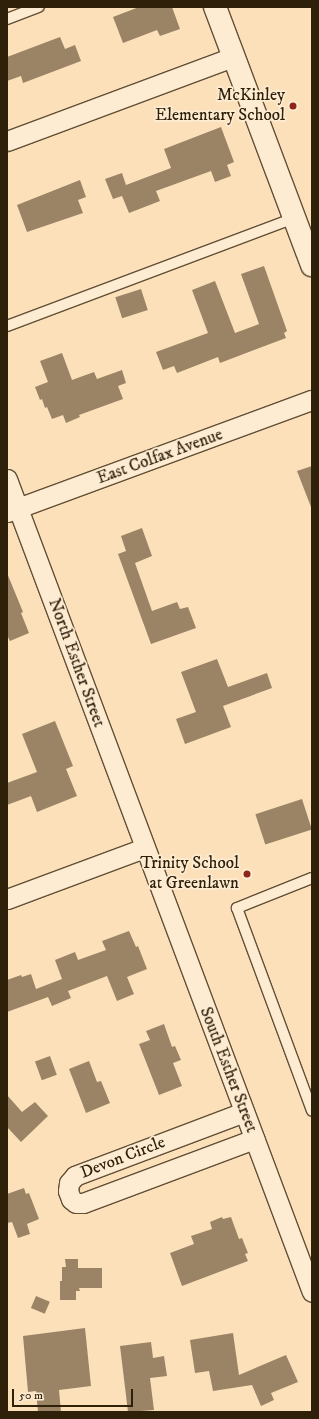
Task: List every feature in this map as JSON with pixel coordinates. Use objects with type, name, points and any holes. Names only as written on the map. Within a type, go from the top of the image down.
[{"type":"street","points":[[215,7],[312,264]]},
{"type":"street","points":[[7,141],[233,57]]},
{"type":"street","name":"East Colfax Avenue","points":[[13,510],[312,400]]},
{"type":"street","name":"North Esther Street","points":[[7,479],[13,510],[144,848]]},
{"type":"street","points":[[7,899],[144,848]]},
{"type":"street","name":"South Esther Street","points":[[144,848],[312,1292]]},
{"type":"street","name":"Devon Circle","points":[[244,1112],[75,1176],[68,1183],[68,1191],[76,1203],[83,1203],[254,1139]]},
{"type":"lane","points":[[7,19],[39,7]]},
{"type":"lane","points":[[7,326],[295,218]]},
{"type":"lane","points":[[312,878],[237,908],[312,1111]]},
{"type":"building","points":[[139,7],[172,7],[180,29],[160,36],[157,30],[123,43],[113,17]]},
{"type":"building","points":[[60,37],[65,49],[75,45],[81,61],[23,83],[21,76],[7,81],[7,57]]},
{"type":"building","points":[[221,127],[234,162],[227,165],[231,176],[215,182],[211,171],[156,191],[160,201],[129,213],[122,196],[113,199],[105,179],[122,173],[126,185],[171,168],[164,149]]},
{"type":"building","points":[[80,180],[86,197],[78,200],[83,213],[27,232],[17,205]]},
{"type":"building","points":[[264,266],[287,331],[284,333],[286,338],[220,363],[218,357],[177,373],[174,366],[163,370],[156,352],[208,333],[192,290],[215,281],[235,333],[259,324],[241,274]]},
{"type":"building","points":[[141,289],[148,310],[122,318],[115,297]]},
{"type":"building","points":[[62,353],[72,380],[94,372],[97,379],[122,370],[126,383],[118,386],[123,399],[79,415],[80,417],[66,423],[63,415],[52,419],[47,407],[45,408],[42,399],[40,400],[35,387],[48,382],[40,361]]},
{"type":"building","points":[[312,466],[312,507],[311,507],[297,471]]},
{"type":"building","points":[[142,528],[152,556],[135,563],[152,611],[177,602],[180,609],[188,607],[196,628],[151,644],[118,554],[126,551],[121,536]]},
{"type":"building","points":[[7,573],[23,612],[21,613],[29,633],[10,641],[7,635]]},
{"type":"building","points":[[217,659],[228,687],[267,673],[272,688],[223,706],[231,727],[185,744],[176,719],[196,712],[181,672]]},
{"type":"building","points":[[55,721],[73,766],[66,769],[77,796],[37,812],[31,796],[7,805],[7,783],[37,772],[22,734]]},
{"type":"building","points":[[302,799],[312,829],[265,845],[255,814]]},
{"type":"building","points":[[129,931],[136,947],[138,946],[147,969],[127,977],[134,994],[117,1001],[107,976],[68,991],[71,998],[52,1006],[48,997],[7,1012],[7,980],[21,975],[22,977],[31,974],[36,989],[62,979],[55,960],[75,952],[78,960],[106,950],[102,941]]},
{"type":"building","points":[[164,1024],[172,1047],[175,1046],[181,1060],[173,1063],[182,1086],[159,1095],[139,1044],[150,1040],[146,1031]]},
{"type":"building","points":[[50,1056],[57,1075],[42,1080],[35,1061]]},
{"type":"building","points":[[89,1061],[97,1082],[101,1081],[110,1103],[86,1113],[69,1069]]},
{"type":"building","points":[[7,1095],[22,1112],[35,1102],[48,1116],[21,1142],[7,1127]]},
{"type":"building","points":[[24,1188],[26,1194],[29,1193],[39,1219],[27,1224],[30,1234],[18,1238],[12,1222],[7,1223],[7,1194]]},
{"type":"building","points":[[222,1217],[223,1219],[231,1217],[239,1239],[242,1238],[248,1253],[245,1254],[248,1261],[182,1286],[170,1253],[194,1244],[191,1236],[212,1229],[210,1222]]},
{"type":"building","points":[[65,1259],[78,1259],[78,1268],[102,1268],[102,1288],[79,1288],[80,1291],[76,1291],[76,1300],[60,1300],[60,1281],[62,1281],[62,1267],[66,1267]]},
{"type":"building","points":[[36,1296],[50,1302],[45,1314],[31,1308]]},
{"type":"building","points":[[85,1328],[91,1386],[59,1390],[61,1412],[38,1412],[36,1391],[28,1392],[23,1336]]},
{"type":"building","points":[[233,1333],[239,1375],[286,1355],[298,1382],[271,1393],[274,1400],[261,1406],[252,1385],[213,1391],[209,1371],[195,1373],[190,1340]]},
{"type":"building","points":[[151,1342],[153,1358],[164,1356],[167,1376],[150,1378],[154,1410],[128,1412],[120,1346]]},
{"type":"place","name":"McKinley Elementary School","points":[[293,106]]},
{"type":"place","name":"Trinity School at Greenlawn","points":[[247,874]]}]
